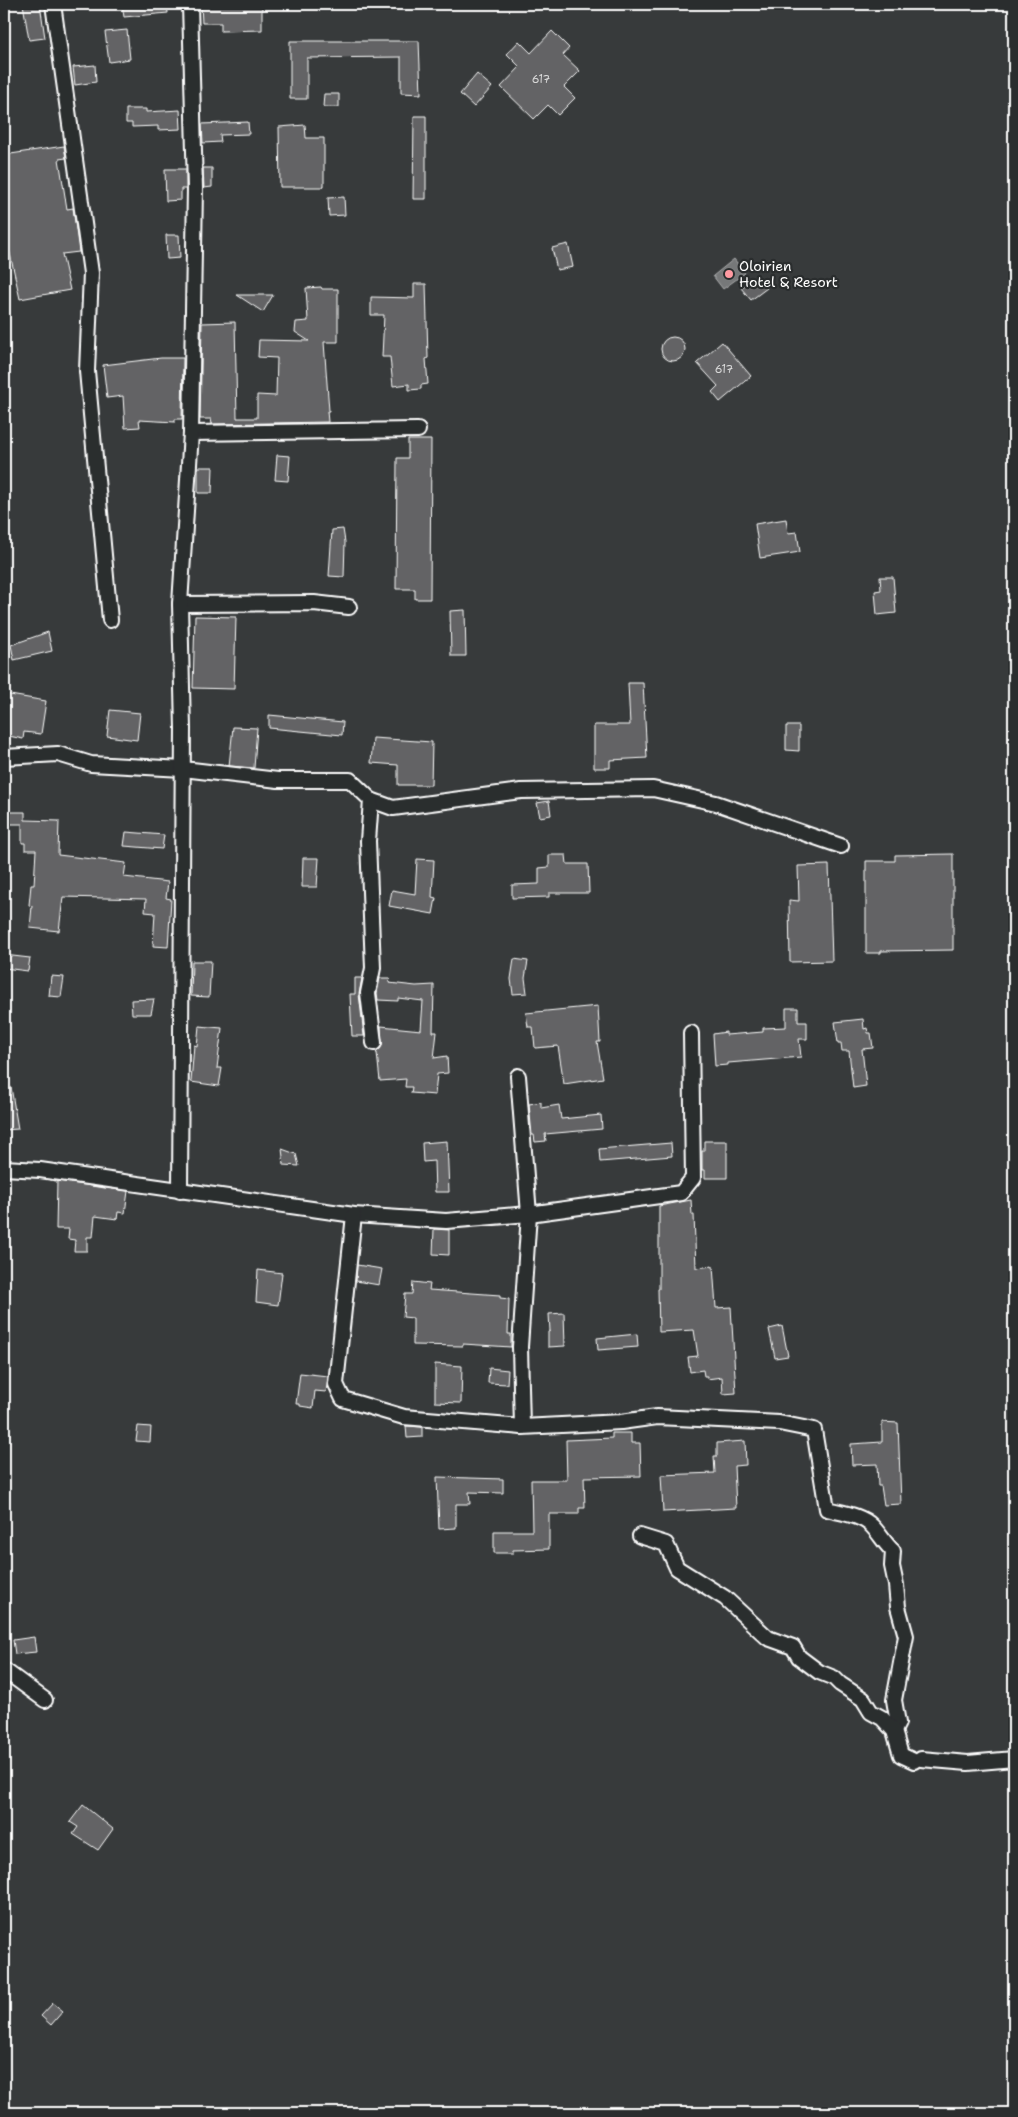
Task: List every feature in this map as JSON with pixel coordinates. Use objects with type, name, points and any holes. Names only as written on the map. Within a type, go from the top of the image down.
[{"type":"street","points":[[53,4],[91,273],[87,371],[110,620]]},
{"type":"street","points":[[180,1191],[182,769],[180,604],[191,433],[196,188],[190,4]]},
{"type":"street","points":[[191,433],[418,430]]},
{"type":"street","points":[[180,604],[314,603],[349,607]]},
{"type":"street","points":[[4,757],[58,754],[91,764],[182,769],[278,780],[350,780],[371,800],[393,808],[521,791],[652,789],[716,802],[841,846]]},
{"type":"street","points":[[371,800],[368,841],[373,968],[368,993],[374,1043]]},
{"type":"street","points":[[4,1168],[40,1170],[354,1215],[446,1221],[529,1214],[681,1193],[693,1178],[691,1033]]},
{"type":"street","points":[[518,1076],[529,1214],[520,1348],[522,1427]]},
{"type":"street","points":[[354,1215],[336,1384],[343,1399],[404,1417],[522,1427],[621,1422],[657,1417],[779,1423],[814,1430],[827,1509],[862,1519],[872,1526],[882,1541],[893,1551],[892,1566],[898,1607],[906,1636],[894,1700],[898,1723],[894,1731]]},
{"type":"street","points":[[640,1536],[666,1544],[677,1568],[726,1598],[768,1638],[793,1647],[799,1656],[819,1672],[834,1678],[862,1699],[871,1712],[882,1718],[894,1731],[900,1755],[918,1760],[968,1763],[1014,1759]]},
{"type":"street","points":[[4,1670],[45,1700]]},
{"type":"shaded area","name":"Oloirien Hotel & Resort","points":[[734,259],[745,273],[723,289],[713,276]]},
{"type":"building","points":[[23,4],[40,4],[45,38],[29,40]]},
{"type":"building","points":[[122,4],[167,4],[168,13],[124,17]]},
{"type":"building","points":[[201,4],[262,4],[262,30],[221,31],[221,23],[202,23]]},
{"type":"building","points":[[127,30],[130,59],[109,62],[105,32]]},
{"type":"building","points":[[552,31],[569,48],[563,55],[580,71],[564,87],[575,98],[558,115],[548,105],[534,119],[501,87],[520,67],[507,54],[519,41],[531,53]]},
{"type":"building","points":[[290,41],[419,41],[421,94],[401,93],[401,57],[307,58],[307,99],[290,99]]},
{"type":"building","points":[[95,65],[96,82],[75,85],[73,67]]},
{"type":"building","points":[[477,74],[492,87],[474,107],[460,94]]},
{"type":"building","points":[[324,94],[339,94],[339,107],[323,107]]},
{"type":"building","points":[[126,109],[146,109],[146,112],[180,110],[181,129],[158,130],[158,126],[132,127],[132,123],[126,123]]},
{"type":"building","points":[[414,116],[426,116],[426,199],[413,199]]},
{"type":"building","points":[[248,122],[249,134],[220,135],[221,142],[203,143],[202,124]]},
{"type":"building","points":[[305,125],[306,138],[324,138],[324,187],[280,187],[279,127]]},
{"type":"building","points":[[64,146],[66,158],[59,159],[67,209],[73,208],[79,252],[62,254],[70,290],[20,299],[9,249],[4,208],[4,155]]},
{"type":"building","points":[[203,168],[212,168],[212,187],[204,188]]},
{"type":"building","points":[[165,169],[186,169],[186,189],[181,189],[181,200],[166,201]]},
{"type":"building","points":[[344,197],[345,215],[329,216],[328,198]]},
{"type":"building","points":[[166,235],[179,235],[180,258],[167,259]]},
{"type":"building","points":[[568,244],[573,267],[557,270],[552,248]]},
{"type":"building","points":[[757,276],[767,288],[751,300],[741,288]]},
{"type":"building","points":[[414,284],[426,284],[428,384],[421,385],[421,389],[409,390],[409,384],[393,386],[390,357],[382,357],[384,315],[371,315],[371,297],[414,298]]},
{"type":"building","points":[[321,287],[322,289],[338,289],[338,342],[324,342],[329,411],[327,411],[328,422],[212,424],[211,419],[200,419],[202,323],[235,322],[237,418],[257,418],[257,395],[276,396],[277,358],[258,357],[259,340],[309,341],[295,332],[296,322],[308,321],[306,288]]},
{"type":"building","points":[[237,295],[273,295],[263,312]]},
{"type":"building","points":[[673,337],[682,340],[685,349],[682,358],[673,361],[664,358],[661,349],[664,340]]},
{"type":"building","points":[[722,342],[751,376],[720,402],[712,392],[718,386],[697,363]]},
{"type":"building","points":[[161,358],[183,358],[182,419],[175,419],[175,422],[139,420],[140,427],[125,428],[123,396],[107,398],[103,365]]},
{"type":"building","points":[[408,440],[431,440],[430,599],[415,599],[415,589],[396,589],[397,458],[408,458]]},
{"type":"building","points":[[277,455],[290,456],[288,481],[275,480]]},
{"type":"building","points":[[198,467],[213,467],[212,493],[198,493]]},
{"type":"building","points":[[786,519],[788,533],[797,532],[800,552],[760,558],[755,524]]},
{"type":"building","points":[[343,529],[345,542],[344,577],[329,576],[332,530]]},
{"type":"building","points":[[880,577],[893,577],[896,613],[877,615],[875,591],[881,590]]},
{"type":"building","points":[[465,610],[466,656],[451,656],[450,611]]},
{"type":"building","points":[[195,616],[236,617],[234,689],[193,688]]},
{"type":"building","points":[[48,632],[52,651],[14,660],[11,645]]},
{"type":"building","points":[[628,683],[643,683],[647,758],[610,760],[610,768],[594,768],[594,725],[630,725]]},
{"type":"building","points":[[4,694],[46,701],[41,734],[24,732],[23,739],[4,735]]},
{"type":"building","points":[[110,710],[140,713],[137,740],[107,736]]},
{"type":"building","points":[[269,715],[343,722],[342,735],[269,728]]},
{"type":"building","points":[[786,726],[799,726],[799,751],[786,750]]},
{"type":"building","points":[[233,727],[257,728],[254,768],[229,766]]},
{"type":"building","points":[[373,738],[432,742],[431,785],[398,785],[398,765],[371,763]]},
{"type":"building","points":[[549,801],[551,815],[540,817],[537,803]]},
{"type":"building","points":[[7,812],[25,812],[25,820],[59,821],[58,855],[126,863],[124,877],[168,882],[166,898],[171,899],[168,947],[153,946],[155,913],[145,912],[146,899],[63,897],[59,931],[30,928],[32,906],[29,905],[31,885],[34,885],[36,850],[25,850],[25,843],[22,843],[22,824],[7,824]]},
{"type":"building","points":[[126,832],[164,835],[162,849],[124,846]]},
{"type":"building","points":[[953,854],[953,950],[866,953],[866,861],[895,861],[895,855]]},
{"type":"building","points":[[549,855],[566,855],[567,864],[588,864],[589,893],[549,893],[549,897],[512,898],[512,885],[539,884],[539,868],[549,867]]},
{"type":"building","points":[[303,858],[319,858],[317,887],[302,887]]},
{"type":"building","points":[[417,859],[434,860],[432,897],[436,898],[433,914],[389,906],[392,890],[415,894]]},
{"type":"building","points":[[829,865],[832,961],[790,962],[789,900],[799,901],[798,866]]},
{"type":"building","points":[[4,955],[30,958],[28,971],[4,968]]},
{"type":"building","points":[[514,959],[528,961],[525,978],[527,993],[513,994],[511,979]]},
{"type":"building","points":[[192,961],[211,961],[209,997],[191,996]]},
{"type":"building","points":[[51,976],[64,977],[61,997],[49,996]]},
{"type":"building","points":[[355,978],[362,978],[359,994],[364,1036],[352,1036],[350,994],[355,994]]},
{"type":"building","points":[[380,978],[390,978],[389,983],[416,986],[434,985],[433,1032],[437,1032],[434,1058],[447,1056],[448,1073],[437,1074],[435,1095],[411,1093],[412,1087],[405,1087],[406,1079],[380,1081],[376,1053],[382,1046],[381,1026],[421,1030],[423,1001],[398,998],[398,1001],[378,1000],[377,993]]},
{"type":"building","points":[[154,999],[151,1014],[132,1014],[131,1000]]},
{"type":"building","points":[[598,1006],[600,1042],[597,1042],[603,1078],[564,1084],[558,1046],[535,1048],[533,1027],[528,1027],[526,1013]]},
{"type":"building","points":[[786,1008],[798,1008],[798,1022],[807,1022],[807,1039],[799,1039],[801,1057],[728,1063],[728,1065],[715,1066],[713,1034],[726,1032],[726,1035],[763,1032],[763,1028],[786,1027]]},
{"type":"building","points":[[863,1019],[864,1029],[867,1028],[868,1033],[871,1033],[873,1048],[862,1049],[866,1086],[853,1088],[849,1051],[842,1051],[841,1043],[838,1043],[835,1022]]},
{"type":"building","points":[[199,1026],[222,1028],[217,1068],[222,1068],[219,1086],[191,1082],[194,1045],[197,1046]]},
{"type":"building","points":[[4,1087],[11,1087],[18,1129],[4,1130]]},
{"type":"building","points":[[541,1102],[541,1108],[559,1105],[561,1119],[601,1115],[602,1129],[545,1134],[546,1141],[535,1142],[534,1135],[532,1135],[529,1104]]},
{"type":"building","points":[[447,1141],[449,1192],[435,1192],[434,1161],[423,1162],[422,1143]]},
{"type":"building","points":[[704,1141],[727,1141],[727,1178],[705,1178],[705,1170],[702,1170]]},
{"type":"building","points":[[671,1143],[672,1156],[600,1162],[599,1149]]},
{"type":"building","points":[[282,1149],[296,1154],[299,1166],[284,1165]]},
{"type":"building","points":[[57,1181],[128,1191],[125,1213],[118,1212],[117,1219],[95,1216],[93,1237],[87,1237],[87,1251],[74,1251],[75,1240],[68,1239],[69,1229],[56,1229]]},
{"type":"building","points":[[691,1200],[692,1215],[694,1215],[696,1268],[713,1266],[716,1308],[731,1307],[736,1393],[723,1394],[722,1377],[707,1379],[707,1376],[704,1376],[703,1370],[690,1372],[688,1357],[698,1356],[694,1330],[659,1332],[659,1206]]},
{"type":"building","points":[[434,1229],[449,1230],[449,1255],[433,1254]]},
{"type":"building","points":[[357,1265],[382,1269],[379,1285],[356,1281]]},
{"type":"building","points":[[258,1270],[282,1273],[278,1305],[256,1302]]},
{"type":"building","points":[[413,1282],[430,1284],[429,1290],[500,1295],[500,1298],[509,1299],[508,1334],[511,1334],[511,1347],[463,1344],[463,1346],[413,1345],[413,1318],[403,1317],[405,1294],[412,1294]]},
{"type":"building","points":[[564,1313],[565,1346],[548,1347],[548,1332],[550,1331],[549,1314]]},
{"type":"building","points":[[782,1326],[788,1356],[775,1358],[769,1329]]},
{"type":"building","points":[[637,1334],[638,1347],[598,1350],[597,1338]]},
{"type":"building","points":[[435,1364],[462,1366],[461,1403],[435,1402]]},
{"type":"building","points":[[489,1368],[508,1370],[507,1384],[488,1383]]},
{"type":"building","points":[[300,1373],[328,1376],[326,1392],[315,1391],[313,1408],[296,1404]]},
{"type":"building","points":[[882,1422],[898,1423],[901,1504],[884,1505],[881,1486],[878,1486],[877,1464],[852,1465],[851,1444],[882,1442]]},
{"type":"building","points":[[138,1426],[151,1427],[150,1442],[136,1441]]},
{"type":"building","points":[[406,1426],[422,1427],[422,1437],[407,1438]]},
{"type":"building","points":[[612,1433],[631,1433],[631,1443],[640,1443],[641,1476],[584,1477],[585,1508],[579,1508],[579,1514],[549,1514],[549,1549],[513,1550],[513,1553],[494,1553],[494,1531],[532,1531],[531,1480],[567,1480],[566,1440],[612,1438]]},
{"type":"building","points":[[745,1441],[746,1465],[734,1466],[736,1508],[663,1512],[661,1475],[715,1473],[714,1456],[717,1456],[717,1443]]},
{"type":"building","points":[[437,1477],[503,1479],[503,1493],[469,1492],[470,1504],[456,1504],[456,1528],[439,1529]]},
{"type":"building","points":[[34,1637],[36,1652],[15,1654],[13,1640]]},
{"type":"building","points":[[83,1805],[113,1829],[98,1850],[73,1834],[78,1827],[70,1822]]},
{"type":"building","points":[[53,2003],[63,2011],[51,2025],[41,2016]]},
{"type":"place","name":"Oloirien Hotel & Resort","points":[[729,274]]}]
